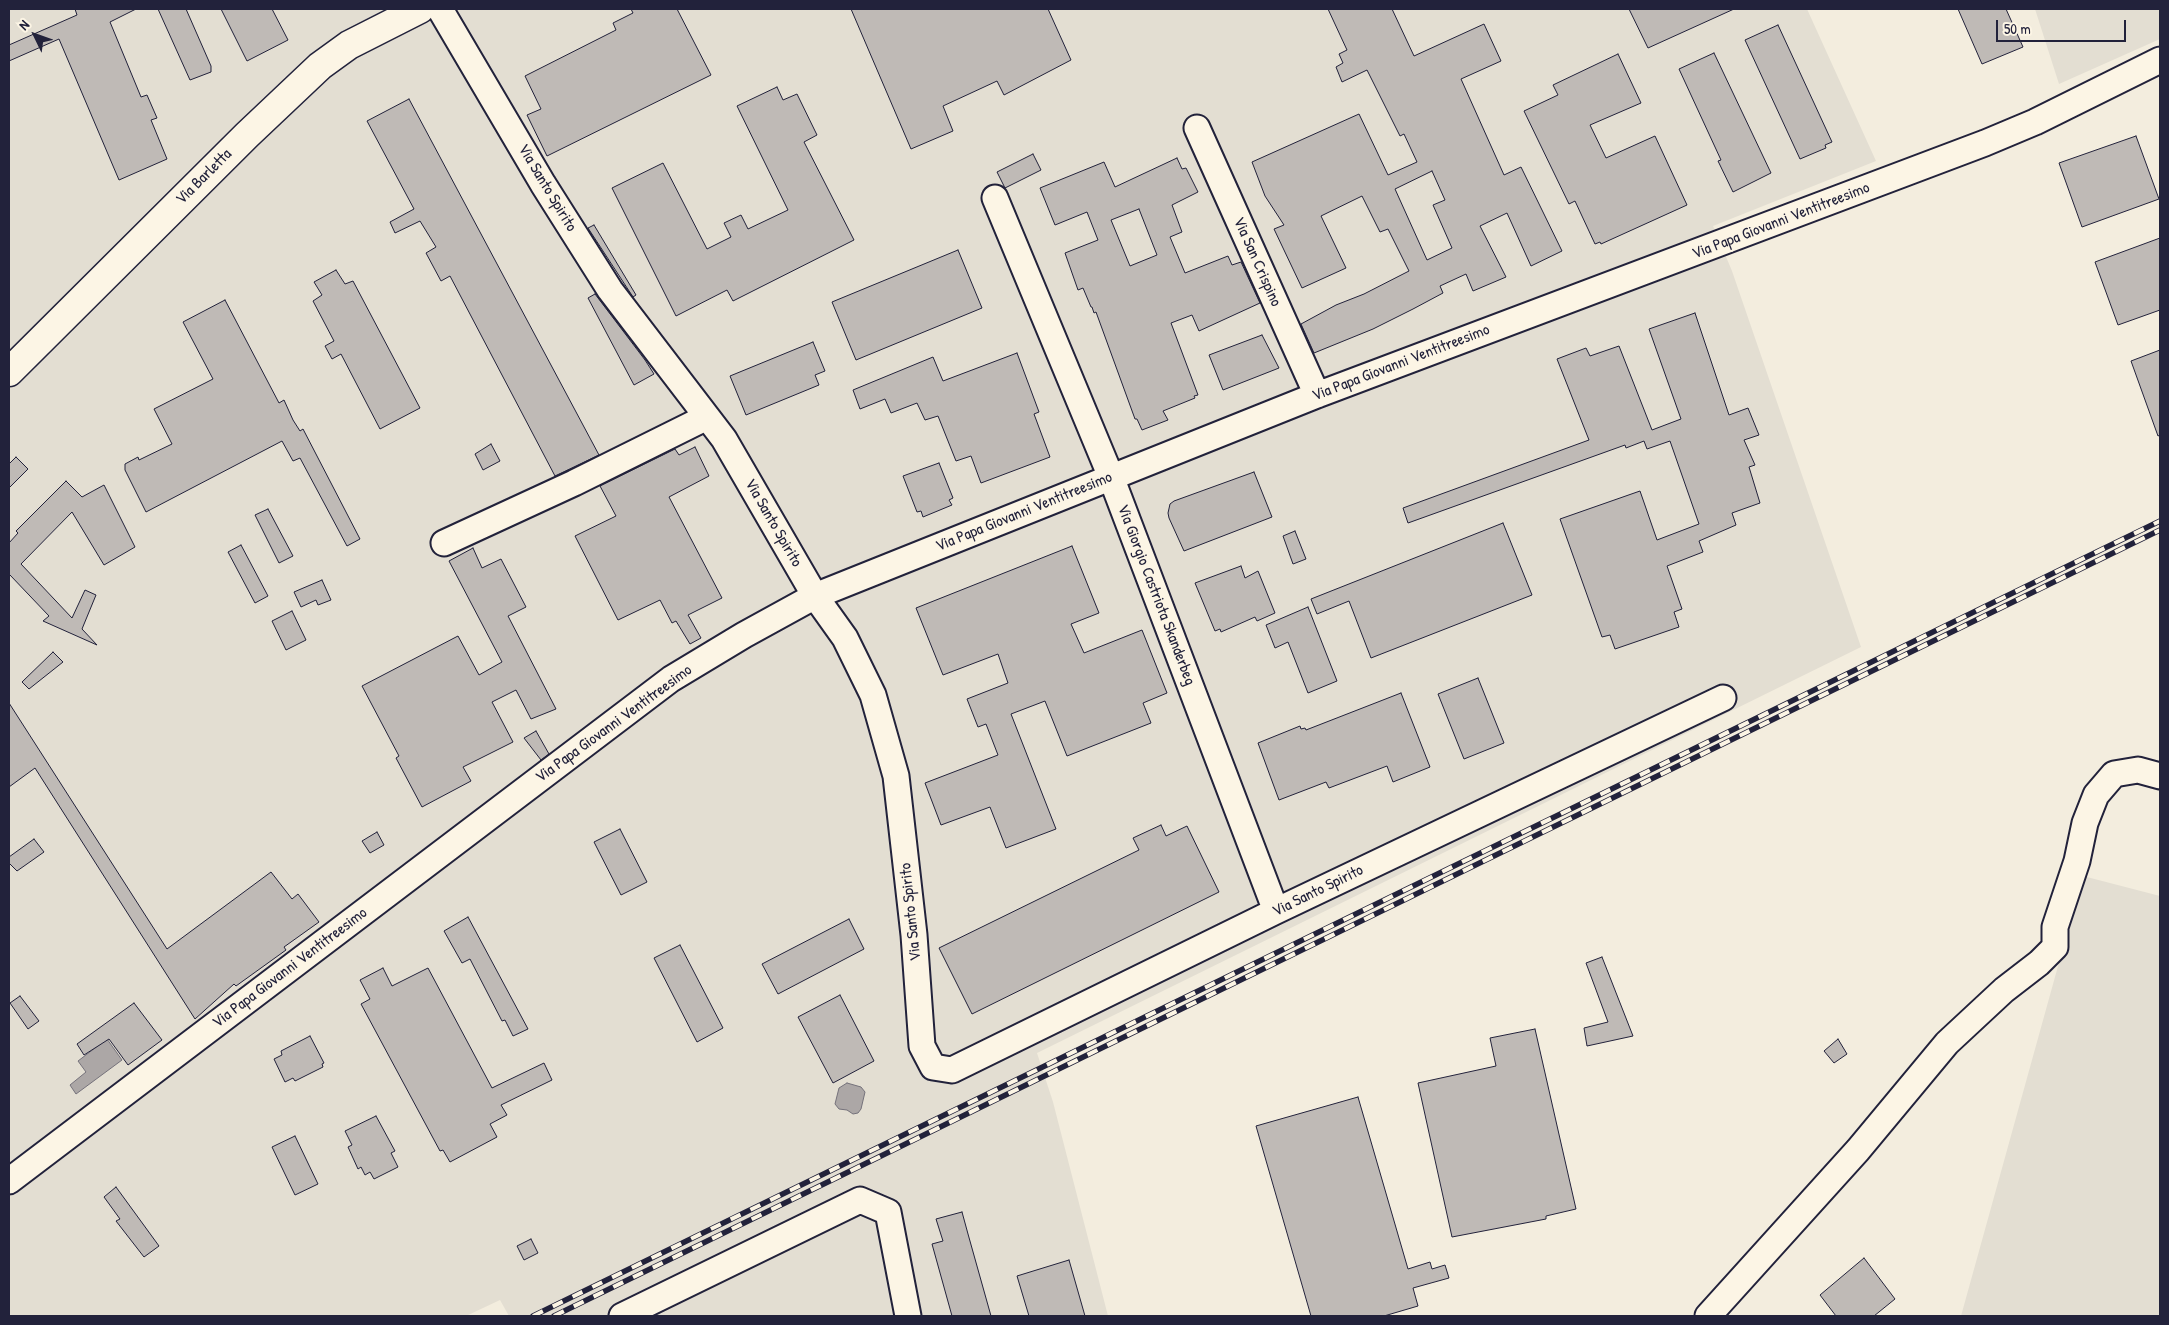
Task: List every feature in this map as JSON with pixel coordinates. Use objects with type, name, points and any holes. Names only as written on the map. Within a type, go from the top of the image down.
[{"type":"main road","name":"Via Barletta","points":[[9,372],[240,141],[320,66],[349,46],[420,9]]},
{"type":"street","name":"Via Santo Spirito","points":[[440,9],[543,184],[610,290],[724,439],[815,596],[845,638],[873,695],[896,776],[914,935],[922,1046],[933,1067],[952,1070],[1276,911],[1723,698]]},
{"type":"street","name":"Via Papa Giovanni Ventitreesimo","points":[[9,1181],[672,679],[744,635],[815,596],[1317,395],[1986,143],[2034,122],[2160,60]]},
{"type":"street","name":"Via San Crispino","points":[[1197,128],[1317,395]]},
{"type":"street","name":"Via Giorgio Castriota Skanderbeg","points":[[995,198],[1111,477],[1276,911]]},
{"type":"street","points":[[444,543],[574,483],[707,417]]},
{"type":"street","points":[[1708,1316],[1858,1150],[1947,1043],[2004,990],[2039,963],[2054,947],[2055,927],[2077,861],[2085,823],[2096,795],[2114,774],[2138,770],[2160,776]]},
{"type":"street","points":[[622,1316],[860,1200],[888,1212],[908,1316]]},
{"type":"shaded area","points":[[9,9],[1807,9],[1876,161],[1713,226],[1732,271],[1861,647],[1037,1053],[1053,1102],[1108,1316],[509,1316],[500,1300],[466,1316],[9,1316]]},
{"type":"shaded area","points":[[2035,9],[2160,9],[2160,39],[2059,84]]},
{"type":"shaded area","points":[[2083,876],[2160,896],[2160,1316],[1961,1316]]},
{"type":"shaded area","points":[[107,1039],[122,1060],[76,1094],[70,1085],[86,1072],[78,1061]]},
{"type":"shaded area","points":[[847,1083],[861,1087],[865,1092],[861,1109],[858,1113],[853,1114],[847,1110],[839,1109],[835,1104],[839,1088]]},
{"type":"building","points":[[75,9],[136,9],[110,22],[141,97],[147,95],[157,118],[151,120],[167,159],[119,180],[59,39],[9,61],[9,45],[77,15]]},
{"type":"building","points":[[158,9],[186,9],[211,66],[211,72],[190,80]]},
{"type":"building","points":[[221,9],[272,9],[288,40],[247,61]]},
{"type":"building","points":[[631,9],[677,9],[711,75],[547,156],[527,115],[541,109],[525,76],[616,30],[613,23],[633,13]]},
{"type":"building","points":[[851,9],[1048,9],[1071,60],[1004,95],[997,81],[943,106],[953,131],[911,149]]},
{"type":"building","points":[[1328,9],[1392,9],[1414,56],[1484,24],[1501,61],[1461,79],[1504,175],[1521,167],[1562,251],[1531,266],[1507,213],[1480,226],[1506,277],[1473,291],[1466,274],[1440,286],[1443,293],[1413,309],[1373,329],[1314,353],[1301,324],[1336,305],[1364,294],[1409,271],[1388,229],[1380,232],[1362,196],[1321,216],[1346,268],[1302,288],[1274,229],[1284,225],[1265,196],[1252,162],[1359,114],[1388,175],[1417,162],[1404,134],[1400,136],[1367,70],[1342,82],[1336,67],[1343,63],[1339,54],[1347,50]],"holes":[[[1432,171],[1445,200],[1433,205],[1452,248],[1427,260],[1395,189]]]},
{"type":"building","points":[[1629,9],[1734,9],[1648,48]]},
{"type":"building","points":[[1958,9],[2006,9],[2023,47],[1982,64]]},
{"type":"building","points":[[1778,25],[1832,142],[1825,145],[1826,148],[1800,159],[1745,40]]},
{"type":"building","points":[[1714,53],[1771,173],[1733,192],[1718,161],[1721,160],[1679,69]]},
{"type":"building","points":[[1618,54],[1641,103],[1590,125],[1606,158],[1655,136],[1687,205],[1601,244],[1600,242],[1595,244],[1575,201],[1569,204],[1524,111],[1558,95],[1553,85]]},
{"type":"building","points":[[777,87],[783,100],[797,94],[817,135],[804,142],[854,240],[733,301],[727,290],[676,316],[612,188],[663,163],[707,249],[731,237],[724,223],[741,215],[748,229],[788,210],[737,106]]},
{"type":"building","points":[[409,99],[599,455],[555,476],[450,276],[441,281],[426,253],[436,247],[420,221],[395,233],[390,222],[414,209],[367,121]]},
{"type":"building","points":[[2136,136],[2159,199],[2082,227],[2059,163]]},
{"type":"building","points":[[1033,154],[1041,170],[1005,188],[997,172]]},
{"type":"building","points":[[1177,158],[1182,169],[1186,168],[1198,192],[1172,205],[1182,232],[1170,237],[1185,273],[1228,256],[1232,265],[1241,262],[1260,303],[1199,331],[1192,315],[1171,323],[1198,395],[1163,411],[1168,420],[1142,430],[1137,419],[1135,419],[1096,312],[1094,313],[1083,288],[1078,290],[1065,253],[1098,240],[1087,212],[1055,225],[1040,188],[1104,162],[1115,187]],"holes":[[[1139,209],[1157,255],[1130,266],[1111,220]]]},
{"type":"building","points":[[594,225],[636,295],[633,297],[588,228]]},
{"type":"building","points":[[2160,238],[2160,310],[2118,325],[2095,262]]},
{"type":"building","points":[[958,250],[982,308],[856,360],[832,302]]},
{"type":"building","points":[[336,270],[345,284],[353,281],[420,408],[380,429],[341,354],[332,359],[325,346],[334,341],[313,301],[322,295],[314,282]]},
{"type":"building","points":[[595,294],[654,374],[634,385],[588,298]]},
{"type":"building","points":[[225,300],[279,403],[284,400],[300,431],[303,429],[360,539],[347,546],[300,458],[293,461],[282,441],[146,512],[125,470],[125,464],[138,457],[139,460],[172,444],[154,409],[213,379],[183,322]]},
{"type":"building","points":[[1695,313],[1729,415],[1748,408],[1759,435],[1744,440],[1755,465],[1749,467],[1760,503],[1732,513],[1736,525],[1699,541],[1703,552],[1667,566],[1682,609],[1674,612],[1679,627],[1615,649],[1610,635],[1602,637],[1560,519],[1640,491],[1657,540],[1699,524],[1670,441],[1647,449],[1644,441],[1626,448],[1625,445],[1408,523],[1403,508],[1589,440],[1557,359],[1586,348],[1590,356],[1619,346],[1652,430],[1681,419],[1649,329]]},
{"type":"building","points":[[1262,335],[1279,368],[1223,390],[1209,355]]},
{"type":"building","points":[[813,342],[825,371],[815,375],[819,385],[746,415],[730,376]]},
{"type":"building","points":[[2160,350],[2160,435],[2158,436],[2131,361]]},
{"type":"building","points":[[1017,353],[1039,412],[1034,414],[1050,457],[981,483],[971,456],[956,461],[938,416],[925,420],[917,403],[891,413],[885,399],[860,409],[853,390],[933,357],[943,381]]},
{"type":"building","points":[[491,444],[500,461],[483,470],[475,454]]},
{"type":"building","points":[[695,447],[709,476],[669,497],[722,598],[688,615],[701,638],[690,644],[676,621],[672,623],[660,600],[618,620],[575,536],[616,516],[600,486],[675,449],[679,455]]},
{"type":"building","points":[[16,457],[28,469],[9,488],[9,464]]},
{"type":"building","points":[[939,463],[953,498],[949,500],[952,505],[923,517],[921,511],[917,512],[903,476]]},
{"type":"building","points":[[1254,472],[1272,517],[1184,551],[1169,518],[1170,504]]},
{"type":"building","points":[[66,481],[82,497],[104,485],[135,547],[104,565],[72,512],[21,564],[72,618],[85,590],[96,595],[82,629],[97,645],[43,621],[49,616],[9,576],[9,543],[18,533],[16,531]]},
{"type":"building","points":[[268,509],[293,556],[279,563],[255,515]]},
{"type":"building","points":[[1503,523],[1532,595],[1371,658],[1349,601],[1317,614],[1311,599]]},
{"type":"building","points":[[1295,531],[1306,559],[1293,564],[1283,536]]},
{"type":"building","points":[[241,545],[268,596],[255,603],[228,552]]},
{"type":"building","points":[[1072,546],[1099,613],[1071,624],[1084,653],[1142,630],[1167,693],[1143,703],[1151,723],[1067,756],[1045,701],[1011,714],[1056,829],[1006,848],[990,807],[941,825],[925,783],[998,755],[986,724],[978,727],[967,699],[1008,683],[998,654],[943,675],[916,608]]},
{"type":"building","points":[[473,548],[482,568],[501,559],[526,607],[508,616],[556,709],[531,719],[516,690],[492,702],[513,742],[463,767],[471,781],[422,807],[396,758],[399,756],[362,686],[458,636],[479,675],[502,662],[449,561]]},
{"type":"building","points":[[1241,566],[1245,578],[1258,571],[1275,613],[1257,621],[1255,617],[1221,632],[1220,629],[1215,631],[1195,583]]},
{"type":"building","points":[[322,580],[331,600],[318,605],[316,600],[301,607],[294,592]]},
{"type":"building","points":[[1308,607],[1337,681],[1308,693],[1288,642],[1275,648],[1266,625]]},
{"type":"building","points":[[292,611],[306,640],[286,650],[272,621]]},
{"type":"building","points":[[53,652],[63,662],[29,689],[22,682]]},
{"type":"building","points":[[1478,678],[1504,743],[1464,759],[1438,694]]},
{"type":"building","points":[[1401,693],[1430,767],[1393,782],[1387,766],[1329,788],[1326,782],[1279,800],[1258,743],[1300,726],[1301,729],[1305,728],[1306,730]]},
{"type":"building","points":[[9,703],[167,949],[271,872],[292,899],[298,894],[319,922],[284,947],[286,950],[236,986],[234,984],[195,1019],[35,768],[9,787]]},
{"type":"building","points":[[536,731],[549,754],[541,760],[524,738]]},
{"type":"building","points":[[1161,825],[1166,836],[1187,826],[1219,892],[972,1014],[939,948],[1139,850],[1133,838]]},
{"type":"building","points":[[620,829],[647,882],[621,895],[594,842]]},
{"type":"building","points":[[377,832],[384,845],[370,853],[362,841]]},
{"type":"building","points":[[34,839],[44,852],[17,871],[9,863],[9,857]]},
{"type":"building","points":[[468,917],[528,1029],[513,1036],[505,1020],[502,1021],[470,959],[462,963],[444,931]]},
{"type":"building","points":[[849,919],[864,949],[778,994],[762,964]]},
{"type":"building","points":[[680,945],[723,1028],[697,1042],[654,958]]},
{"type":"building","points":[[1602,957],[1633,1036],[1587,1046],[1584,1028],[1608,1022],[1586,963]]},
{"type":"building","points":[[383,968],[392,986],[428,968],[492,1088],[544,1063],[552,1080],[501,1105],[507,1115],[490,1124],[497,1137],[450,1162],[443,1150],[440,1151],[361,1004],[370,999],[360,980]]},
{"type":"building","points":[[840,995],[874,1061],[833,1083],[798,1017]]},
{"type":"building","points":[[20,996],[39,1021],[28,1029],[10,1003]]},
{"type":"building","points":[[134,1003],[162,1040],[128,1065],[109,1039],[84,1055],[77,1044]]},
{"type":"building","points":[[1535,1029],[1576,1209],[1546,1216],[1546,1219],[1452,1237],[1418,1083],[1496,1066],[1490,1038]]},
{"type":"building","points":[[310,1036],[324,1063],[322,1064],[323,1067],[295,1081],[293,1078],[285,1082],[274,1059],[282,1055],[281,1051]]},
{"type":"building","points":[[1838,1039],[1847,1054],[1834,1063],[1824,1051]]},
{"type":"building","points":[[1358,1097],[1408,1269],[1430,1262],[1432,1269],[1445,1265],[1449,1278],[1413,1288],[1418,1306],[1384,1316],[1311,1316],[1256,1126]]},
{"type":"building","points":[[376,1116],[395,1151],[391,1153],[398,1167],[374,1179],[370,1172],[365,1175],[361,1167],[358,1169],[348,1147],[352,1145],[345,1131]]},
{"type":"building","points":[[295,1136],[318,1184],[295,1195],[272,1147]]},
{"type":"building","points":[[116,1187],[159,1246],[144,1257],[116,1221],[120,1219],[104,1197]]},
{"type":"building","points":[[962,1212],[991,1316],[952,1316],[932,1244],[943,1241],[936,1219]]},
{"type":"building","points":[[531,1239],[538,1253],[524,1260],[517,1246]]},
{"type":"building","points":[[1864,1258],[1895,1299],[1874,1316],[1836,1316],[1820,1295]]},
{"type":"building","points":[[1069,1260],[1085,1316],[1029,1316],[1017,1276]]},
{"type":"railway","points":[[533,1316],[2160,521]]},
{"type":"railway","points":[[554,1316],[2160,530]]}]
